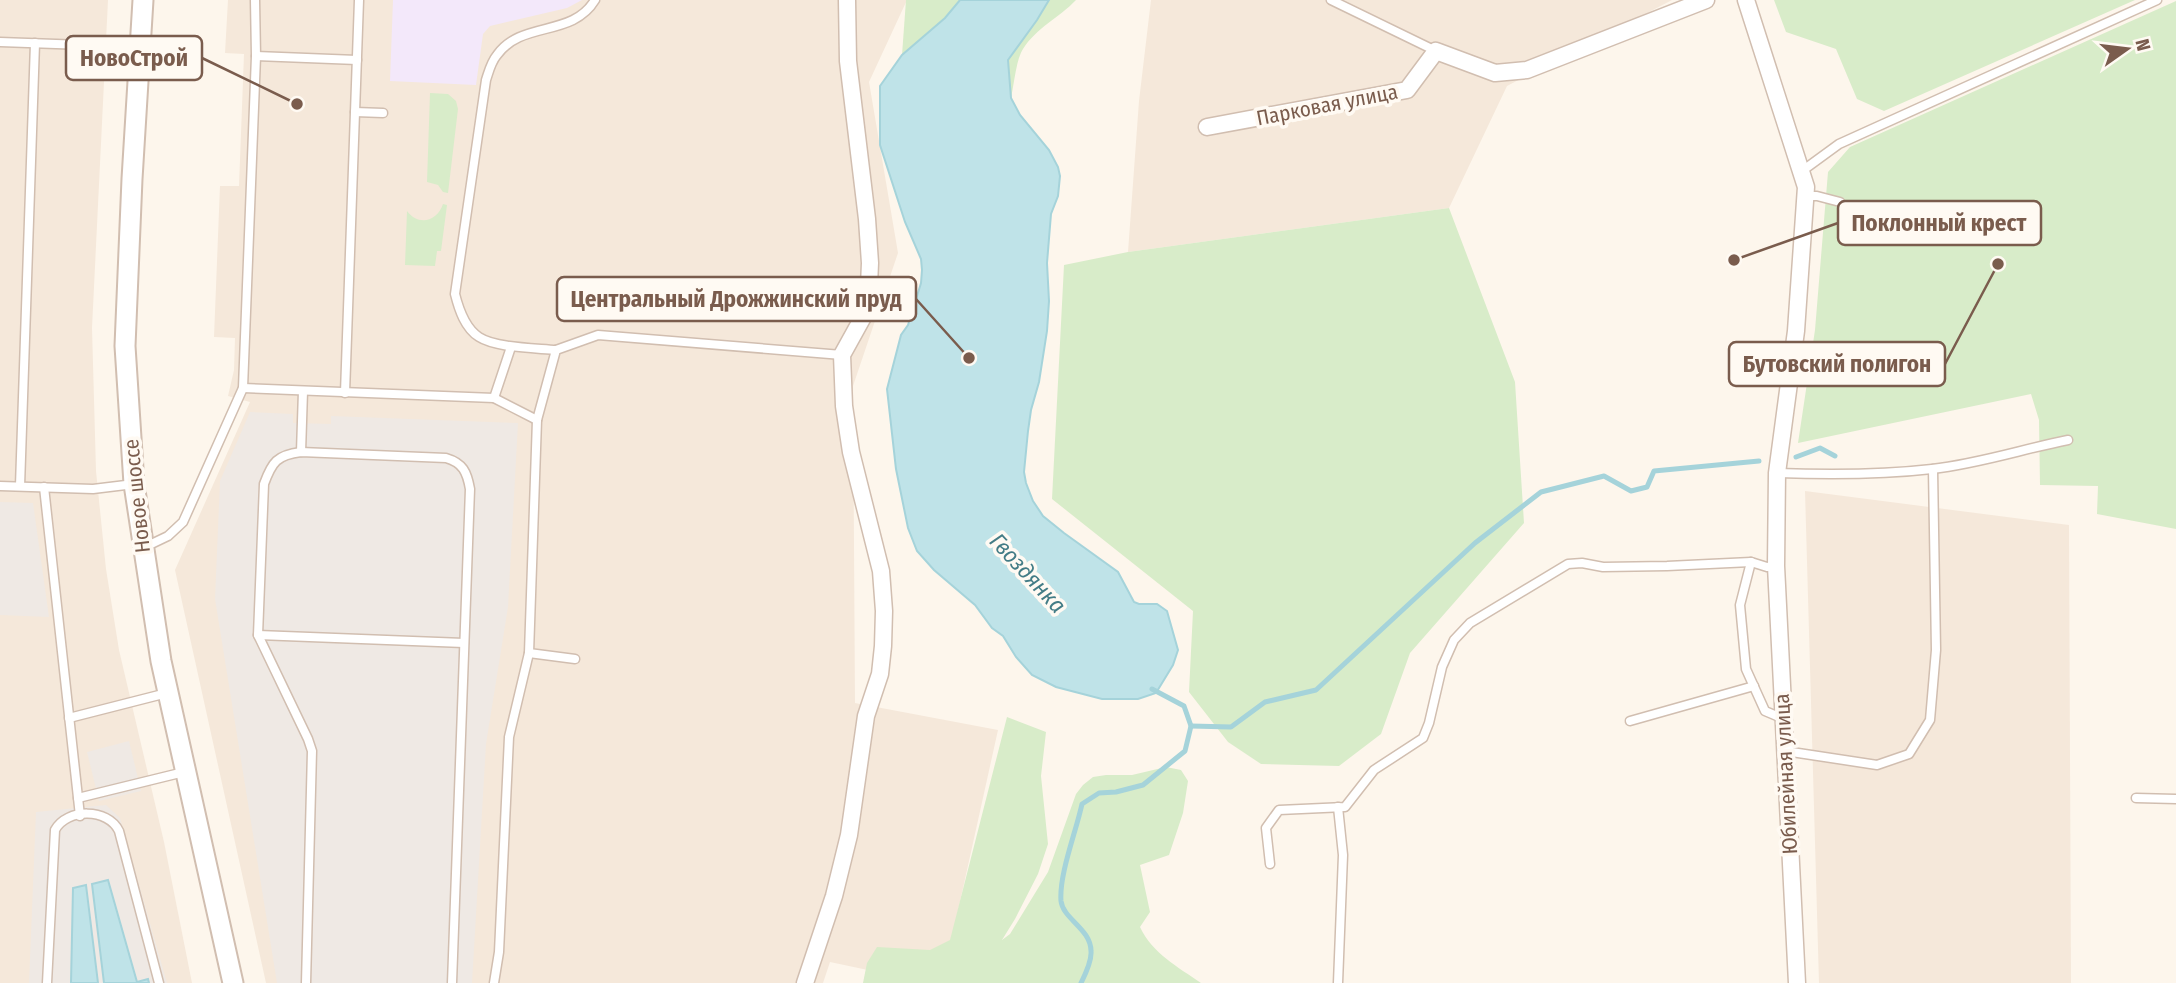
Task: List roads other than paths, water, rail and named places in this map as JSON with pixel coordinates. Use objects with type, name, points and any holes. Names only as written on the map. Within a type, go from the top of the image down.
[{"type":"street","name":"Новое шоссе","points":[[143,0],[125,346],[134,484],[167,694],[233,983]]},
{"type":"street","points":[[805,983],[834,896],[849,835],[866,716],[880,674],[883,646],[881,571],[851,452],[844,406],[842,355],[868,308],[870,263],[848,61],[847,0]]},
{"type":"street","points":[[1436,51],[1495,73],[1527,70],[1706,0]]},
{"type":"street","name":"Юбилейная улица","points":[[1746,0],[1802,171],[1805,196],[1796,331],[1777,473],[1776,561],[1797,983]]},
{"type":"street","name":"Парковая улица","points":[[1207,127],[1408,90],[1436,51]]},
{"type":"lane","points":[[142,548],[168,536],[183,522],[243,388],[256,56],[255,0]]},
{"type":"lane","points":[[345,393],[359,0]]},
{"type":"lane","points":[[595,0],[590,8],[573,21],[515,38],[492,61],[486,80],[454,294],[467,325],[480,338],[511,347],[556,350],[598,335],[842,355]]},
{"type":"lane","points":[[1331,0],[1436,51]]},
{"type":"lane","points":[[1802,171],[1839,144],[2157,0]]},
{"type":"lane","points":[[0,42],[140,47]]},
{"type":"lane","points":[[20,486],[35,43]]},
{"type":"lane","points":[[256,56],[357,60]]},
{"type":"lane","points":[[355,112],[383,113]]},
{"type":"lane","points":[[1805,196],[1840,202]]},
{"type":"lane","points":[[494,398],[511,347]]},
{"type":"lane","points":[[494,983],[499,952],[509,737],[529,653],[537,420],[556,350]]},
{"type":"lane","points":[[243,388],[494,398],[537,420]]},
{"type":"lane","points":[[301,452],[303,391]]},
{"type":"lane","points":[[1777,473],[1833,476],[1933,469],[2068,440]]},
{"type":"lane","points":[[306,983],[312,751],[258,635],[264,484],[270,467],[278,459],[301,452],[446,458],[462,465],[467,472],[470,489],[452,983]]},
{"type":"lane","points":[[1785,751],[1877,765],[1909,754],[1930,720],[1936,650],[1933,469]]},
{"type":"lane","points":[[0,486],[93,489],[134,484]]},
{"type":"lane","points":[[44,487],[80,816]]},
{"type":"lane","points":[[1270,864],[1266,828],[1279,810],[1345,807],[1374,770],[1423,738],[1442,667],[1454,640],[1470,623],[1567,564],[1582,563],[1603,567],[1751,562],[1767,567],[1776,561]]},
{"type":"lane","points":[[1751,562],[1741,606],[1746,669],[1765,711],[1784,719]]},
{"type":"lane","points":[[258,635],[464,642]]},
{"type":"lane","points":[[529,653],[575,659]]},
{"type":"lane","points":[[1630,721],[1754,686]]},
{"type":"lane","points":[[69,718],[167,694]]},
{"type":"lane","points":[[78,798],[184,772]]},
{"type":"lane","points":[[2136,798],[2176,799]]},
{"type":"lane","points":[[1338,807],[1343,855],[1338,983]]},
{"type":"lane","points":[[47,983],[55,830],[62,820],[69,817],[102,815],[111,819],[119,831],[159,983]]},
{"type":"water","points":[[960,0],[1049,0],[1008,60],[1011,98],[1020,115],[1049,150],[1060,176],[1058,196],[1051,214],[1047,263],[1047,331],[1039,382],[1031,410],[1024,472],[1033,501],[1043,516],[1118,572],[1134,602],[1157,604],[1167,611],[1178,650],[1173,665],[1156,693],[1138,699],[1102,699],[1056,687],[1032,675],[1003,636],[992,628],[975,605],[934,570],[917,551],[908,528],[896,469],[887,389],[901,335],[908,325],[921,283],[922,270],[921,259],[905,222],[880,145],[880,86],[902,55],[945,18]]},
{"type":"water","points":[[108,880],[137,982],[148,979],[149,983],[104,983],[92,884]]},
{"type":"water","points":[[86,885],[98,983],[71,983],[73,888]]},
{"type":"waterway","points":[[1796,457],[1820,448],[1835,456]]},
{"type":"waterway","points":[[1191,726],[1231,727],[1265,702],[1316,690],[1475,543],[1541,492],[1604,476],[1631,491],[1647,487],[1654,471],[1759,461]]},
{"type":"waterway","name":"Гвоздянка","points":[[1081,983],[1088,968],[1090,943],[1063,907],[1061,890],[1082,804],[1099,793],[1143,785],[1185,751],[1191,726],[1184,706],[1152,689]]},
{"type":"place","name":"НовоСтрой","points":[[297,104]]},
{"type":"place","name":"Поклонный крест","points":[[1734,260]]},
{"type":"place","name":"Бутовский полигон","points":[[1998,264]]},
{"type":"place","name":"Центральный Дрожжинский пруд","points":[[969,358]]}]
